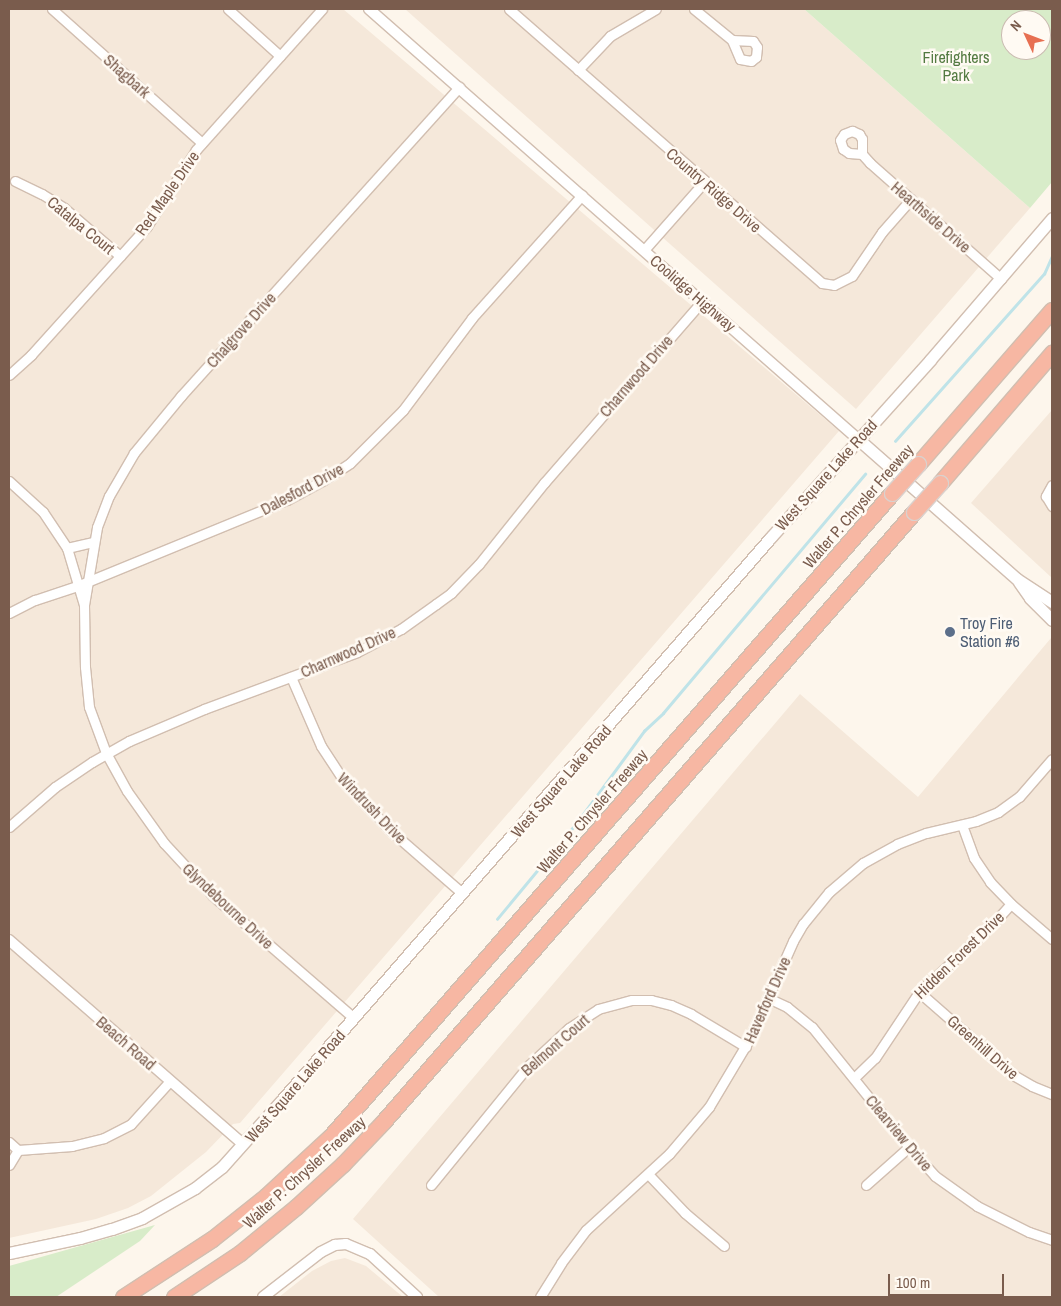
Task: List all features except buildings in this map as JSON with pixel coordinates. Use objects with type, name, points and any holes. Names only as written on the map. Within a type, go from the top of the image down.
[{"type":"highway","name":"Walter P. Chrysler Freeway","points":[[123,1297],[212,1239],[266,1196],[331,1136],[1052,310]]},
{"type":"highway","name":"Walter P. Chrysler Freeway","points":[[174,1297],[240,1253],[296,1207],[343,1164],[383,1122],[1052,353]]},
{"type":"main road","name":"West Square Lake Road","points":[[9,1253],[112,1230],[142,1218],[195,1188],[222,1167],[1052,218]]},
{"type":"main road","name":"Coolidge Highway","points":[[858,439],[1017,579],[1052,602]]},
{"type":"main road","name":"Coolidge Highway","points":[[1017,579],[1030,598],[1052,620]]},
{"type":"street","name":"Shagbark","points":[[52,9],[202,143]]},
{"type":"street","points":[[228,9],[280,56]]},
{"type":"street","name":"Red Maple Drive","points":[[9,375],[31,355],[120,256],[154,216],[180,172],[202,143],[322,9]]},
{"type":"street","name":"Coolidge Highway","points":[[369,9],[858,439]]},
{"type":"street","name":"Country Ridge Drive","points":[[510,9],[816,280],[829,285],[841,284],[852,276],[882,232],[911,199]]},
{"type":"street","points":[[578,70],[610,36],[656,9]]},
{"type":"street","points":[[694,9],[732,40]]},
{"type":"street","name":"Chalgrove Drive","points":[[84,606],[90,580],[93,542],[109,496],[128,462],[143,441],[459,87]]},
{"type":"street","name":"Hearthside Drive","points":[[862,154],[1001,278]]},
{"type":"street","name":"Catalpa Court","points":[[15,181],[42,194],[64,208],[120,256]]},
{"type":"street","points":[[644,250],[705,181]]},
{"type":"street","name":"Dalesford Drive","points":[[9,613],[46,595],[77,586],[287,500],[350,463],[398,416],[472,318],[582,196]]},
{"type":"street","name":"Charnwood Drive","points":[[9,827],[39,799],[106,754],[191,714],[344,657],[380,640],[421,615],[451,593],[479,564],[544,483],[702,301]]},
{"type":"street","name":"Glyndebourne Drive","points":[[9,481],[43,512],[67,548],[84,606],[87,694],[94,722],[106,754],[142,814],[193,876],[233,914],[354,1018]]},
{"type":"street","points":[[1052,485],[1046,496],[1052,506]]},
{"type":"street","points":[[67,548],[93,542]]},
{"type":"street","name":"Windrush Drive","points":[[291,677],[321,746],[346,784],[391,831],[462,893]]},
{"type":"street","name":"Haverford Drive","points":[[545,1295],[561,1263],[586,1230],[669,1154],[700,1120],[722,1088],[746,1047],[785,957],[803,924],[839,882],[863,863],[897,844],[926,833],[987,818],[1003,809],[1048,770],[1052,759]]},
{"type":"street","points":[[962,824],[969,847],[982,872],[1011,904],[1052,939]]},
{"type":"street","name":"Hidden Forest Drive","points":[[854,1078],[875,1058],[919,992],[990,927],[1011,904]]},
{"type":"street","name":"Beach Road","points":[[9,940],[243,1144]]},
{"type":"street","name":"Greenhill Drive","points":[[919,992],[1015,1076],[1032,1086],[1052,1094]]},
{"type":"street","name":"Clearview Drive","points":[[768,998],[786,1007],[805,1021],[854,1078],[908,1146],[936,1176],[968,1201],[1024,1230],[1052,1240]]},
{"type":"street","name":"Belmont Court","points":[[431,1185],[529,1065],[569,1028],[598,1009],[632,1000],[666,1003],[691,1014],[746,1047]]},
{"type":"street","points":[[9,1142],[18,1150],[72,1146],[104,1138],[123,1129],[141,1115],[170,1082]]},
{"type":"street","points":[[866,1185],[908,1146]]},
{"type":"street","points":[[9,1165],[18,1150]]},
{"type":"street","points":[[648,1174],[684,1213],[724,1246]]},
{"type":"street","points":[[263,1297],[321,1252],[340,1244],[352,1245],[370,1254],[416,1297]]},
{"type":"shaded area","points":[[9,9],[343,9],[839,431],[240,1123],[233,1124],[206,1152],[151,1196],[128,1208],[96,1219],[9,1238]]},
{"type":"shaded area","points":[[405,9],[804,9],[1030,208],[856,409]]},
{"type":"shaded area","points":[[1052,410],[1052,578],[971,503]]},
{"type":"shaded area","points":[[1051,638],[1052,1297],[439,1297],[353,1219],[800,694],[918,797]]},
{"type":"shaded area","points":[[345,1258],[366,1266],[403,1297],[279,1297],[312,1271],[331,1261]]},
{"type":"green space","name":"Firefighters Park","points":[[804,9],[1052,9],[1052,182],[1030,208]]},
{"type":"green space","points":[[155,1225],[140,1241],[56,1297],[9,1297],[9,1266]]},
{"type":"waterway","points":[[895,441],[1044,274],[1052,256]]},
{"type":"waterway","points":[[497,919],[578,821],[644,731],[663,713],[865,474]]},
{"type":"place","name":"Troy Fire Station #6","points":[[950,632]]}]
